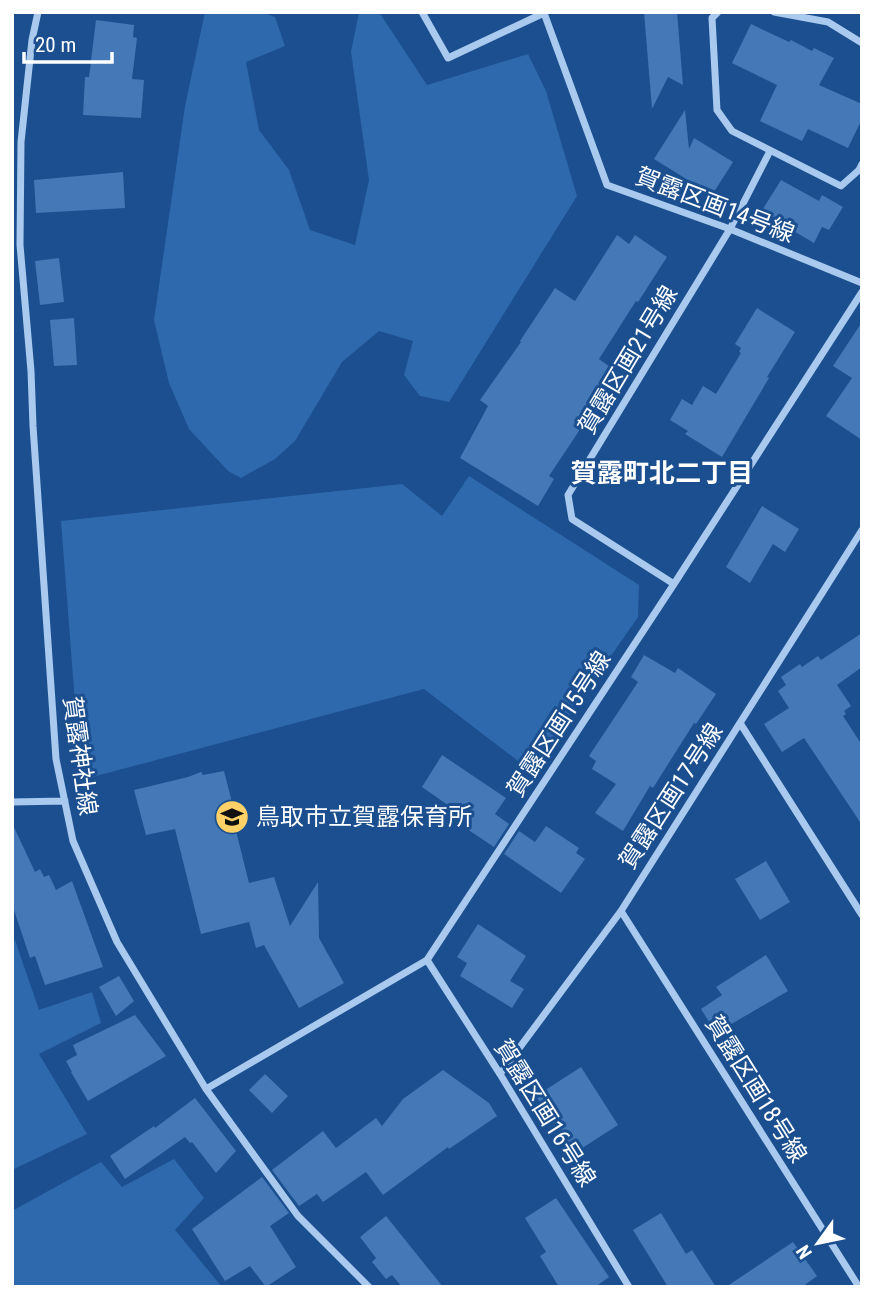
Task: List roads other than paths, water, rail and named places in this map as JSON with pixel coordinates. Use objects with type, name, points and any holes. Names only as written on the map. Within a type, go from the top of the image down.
[{"type":"street","name":"賀露神社線","points":[[38,12],[32,40],[21,142],[20,245],[31,371],[56,759],[73,841],[117,942],[206,1089],[298,1216],[369,1287]]},
{"type":"street","points":[[422,12],[447,58],[544,13]]},
{"type":"street","points":[[718,12],[712,18],[717,110],[732,131],[841,186],[862,164]]},
{"type":"street","points":[[774,12],[828,22],[862,43]]},
{"type":"street","name":"賀露区画14号線","points":[[544,13],[607,185],[730,229],[862,282]]},
{"type":"street","name":"賀露区画21号線","points":[[674,584],[572,519],[568,495],[730,229],[770,151]]},
{"type":"street","name":"賀露区画15号線","points":[[206,1089],[427,960],[862,292]]},
{"type":"street","name":"賀露区画17号線","points":[[500,1074],[621,911],[862,530]]},
{"type":"street","points":[[740,723],[862,915]]},
{"type":"street","points":[[12,802],[65,802]]},
{"type":"street","name":"賀露区画18号線","points":[[621,911],[859,1287]]},
{"type":"street","name":"賀露区画16号線","points":[[427,960],[500,1074],[629,1287]]},
{"type":"place","name":"鳥取市立賀露保育所","points":[[232,817]]},
{"type":"district","name":"賀露町北二丁目","points":[[662,473]]}]
